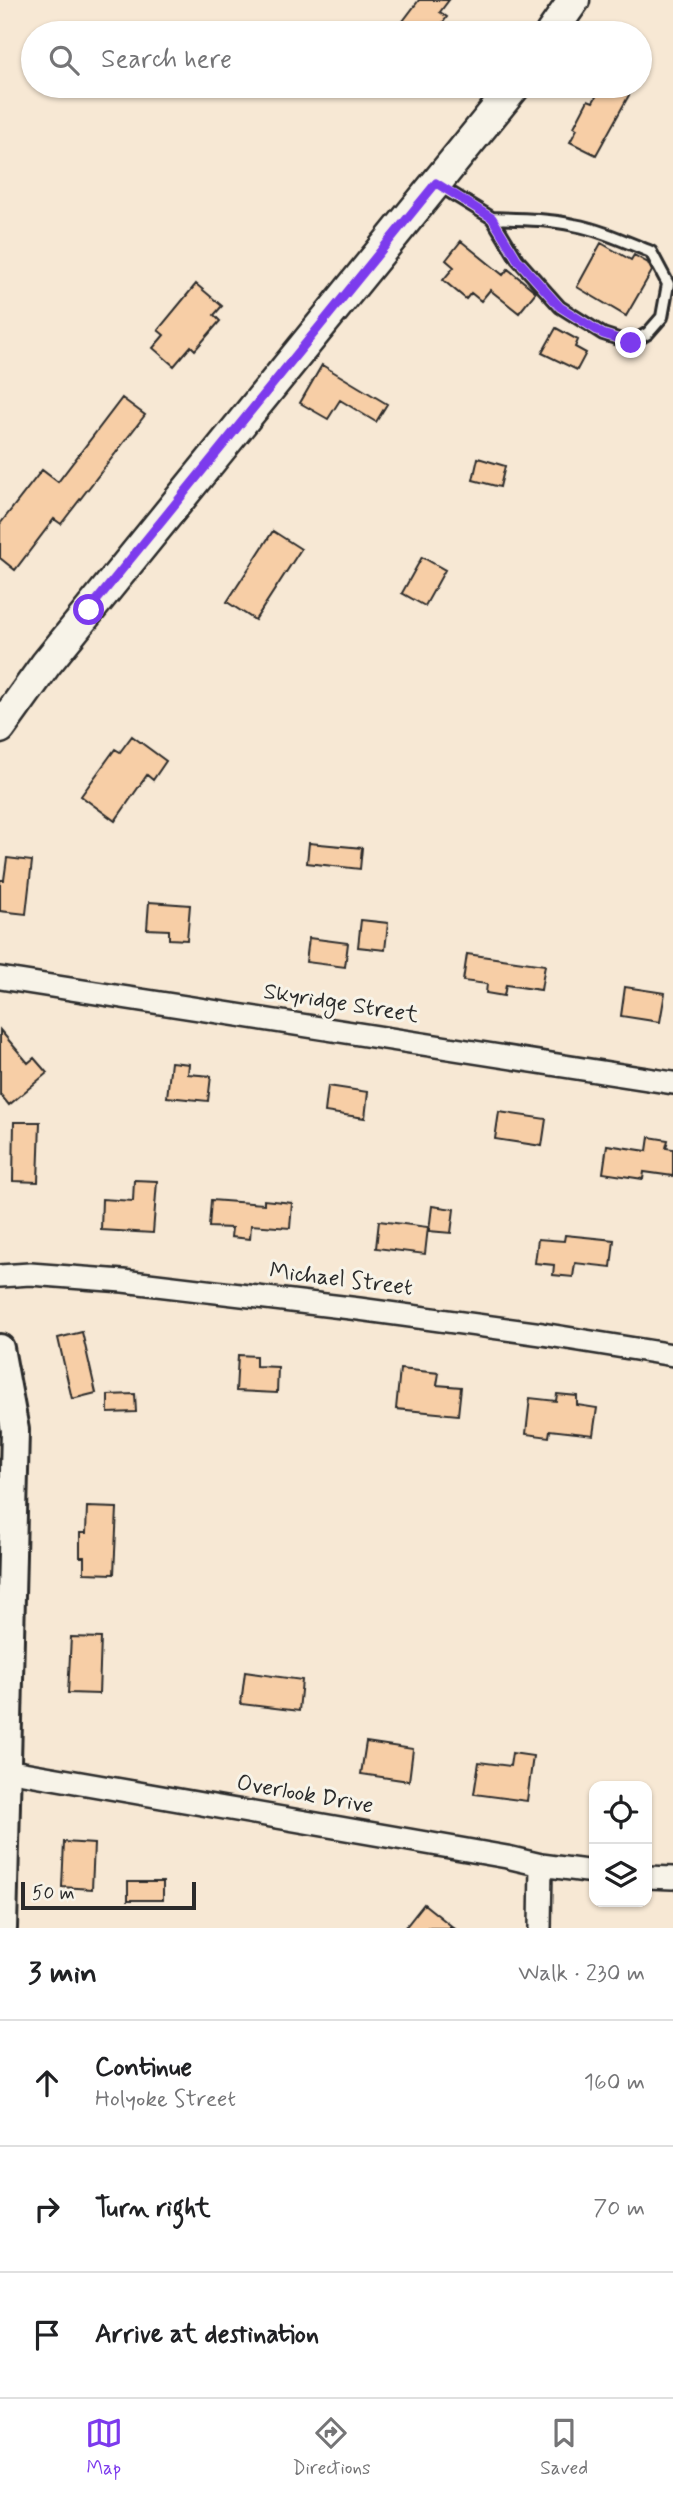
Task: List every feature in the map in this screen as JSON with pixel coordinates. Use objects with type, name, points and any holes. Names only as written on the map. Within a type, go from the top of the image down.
[{"type":"main road","points":[[559,21],[574,0]]},
{"type":"main road","points":[[0,728],[46,664],[505,98]]},
{"type":"street","name":"Skyridge Street","points":[[0,978],[673,1083]]},
{"type":"street","name":"Michael Street","points":[[0,1276],[30,1274],[236,1293],[542,1334],[673,1355]]},
{"type":"street","points":[[0,1348],[15,1430],[3,1928]]},
{"type":"street","name":"Overlook Drive","points":[[6,1770],[589,1871]]},
{"type":"street","points":[[540,1928],[541,1865]]},
{"type":"street","points":[[652,1877],[673,1878]]},
{"type":"lane","points":[[436,183],[492,218],[517,259],[560,307],[603,334],[631,343],[648,333],[662,317],[668,284],[651,252],[601,232],[572,224],[492,218]]},
{"type":"building","points":[[419,0],[449,0],[440,12],[447,17],[444,21],[403,21]]},
{"type":"building","points":[[595,98],[627,98],[596,155],[570,142],[577,129],[574,127],[588,100],[593,102]]},
{"type":"building","points":[[461,241],[503,275],[508,269],[536,292],[519,313],[490,290],[481,301],[471,293],[466,299],[443,280],[454,267],[446,260]]},
{"type":"building","points":[[601,243],[631,260],[634,255],[648,263],[652,271],[626,316],[577,287]]},
{"type":"building","points":[[196,284],[222,306],[214,315],[220,321],[195,350],[191,346],[174,366],[153,348],[164,335],[158,330]]},
{"type":"building","points":[[556,328],[578,340],[575,347],[586,353],[577,370],[542,353]]},
{"type":"building","points":[[322,365],[387,404],[376,422],[340,400],[328,419],[300,403]]},
{"type":"building","points":[[122,398],[145,415],[61,524],[54,519],[15,570],[0,558],[0,524],[42,470],[58,482]]},
{"type":"building","points":[[478,458],[505,466],[500,487],[473,480]]},
{"type":"building","points":[[273,531],[301,549],[255,620],[227,602]]},
{"type":"building","points":[[422,557],[445,570],[425,606],[402,593]]},
{"type":"building","points":[[132,736],[166,761],[153,780],[147,775],[115,821],[81,796],[115,749],[120,752]]},
{"type":"building","points":[[309,843],[362,848],[360,869],[307,863]]},
{"type":"building","points":[[7,858],[32,861],[26,914],[0,911],[0,880],[4,880]]},
{"type":"building","points":[[149,902],[190,905],[187,940],[169,939],[169,930],[147,929]]},
{"type":"building","points":[[361,920],[388,923],[385,950],[358,947]]},
{"type":"building","points":[[309,938],[348,943],[345,967],[306,962]]},
{"type":"building","points":[[467,954],[545,965],[541,990],[506,985],[504,996],[486,993],[487,984],[463,981]]},
{"type":"building","points":[[625,987],[665,993],[660,1022],[621,1016]]},
{"type":"building","points":[[0,1030],[28,1063],[34,1058],[47,1073],[9,1105],[0,1094]]},
{"type":"building","points":[[171,1062],[189,1064],[188,1074],[211,1076],[208,1101],[167,1097]]},
{"type":"building","points":[[328,1086],[368,1092],[365,1118],[325,1112]]},
{"type":"building","points":[[499,1112],[546,1119],[542,1146],[495,1139]]},
{"type":"building","points":[[14,1122],[40,1122],[38,1182],[13,1181]]},
{"type":"building","points":[[649,1137],[668,1140],[666,1148],[673,1149],[673,1176],[644,1172],[643,1179],[603,1173],[607,1145],[647,1151]]},
{"type":"building","points":[[134,1180],[157,1181],[153,1233],[101,1230],[102,1199],[133,1201]]},
{"type":"building","points":[[211,1200],[292,1203],[290,1228],[251,1225],[250,1239],[231,1237],[232,1228],[209,1227]]},
{"type":"building","points":[[432,1206],[454,1209],[451,1233],[429,1231]]},
{"type":"building","points":[[379,1221],[428,1227],[425,1254],[376,1248]]},
{"type":"building","points":[[565,1235],[614,1240],[611,1267],[575,1263],[573,1277],[553,1275],[554,1265],[535,1263],[538,1239],[564,1241]]},
{"type":"building","points":[[82,1332],[96,1393],[72,1399],[58,1338]]},
{"type":"building","points":[[238,1355],[256,1356],[256,1366],[278,1367],[277,1393],[236,1391]]},
{"type":"building","points":[[400,1369],[439,1373],[437,1385],[461,1387],[458,1415],[396,1409]]},
{"type":"building","points":[[135,1394],[136,1412],[108,1413],[108,1395]]},
{"type":"building","points":[[557,1394],[577,1396],[577,1405],[597,1408],[593,1435],[550,1430],[549,1437],[526,1434],[530,1398],[556,1401]]},
{"type":"building","points":[[87,1507],[117,1508],[114,1574],[84,1573],[84,1557],[80,1557],[80,1533],[86,1533]]},
{"type":"building","points":[[71,1637],[101,1638],[99,1694],[68,1693]]},
{"type":"building","points":[[245,1672],[302,1680],[299,1711],[241,1704]]},
{"type":"building","points":[[366,1742],[413,1749],[409,1781],[361,1774]]},
{"type":"building","points":[[512,1753],[533,1756],[527,1801],[474,1794],[479,1762],[510,1766]]},
{"type":"building","points":[[64,1842],[94,1844],[92,1889],[62,1887]]},
{"type":"building","points":[[128,1882],[163,1882],[163,1900],[128,1900]]},
{"type":"building","points":[[424,1904],[454,1928],[405,1928]]},
{"type":"route","points":[[89,610],[436,183],[492,218],[517,259],[560,307],[603,334],[631,343]]}]
